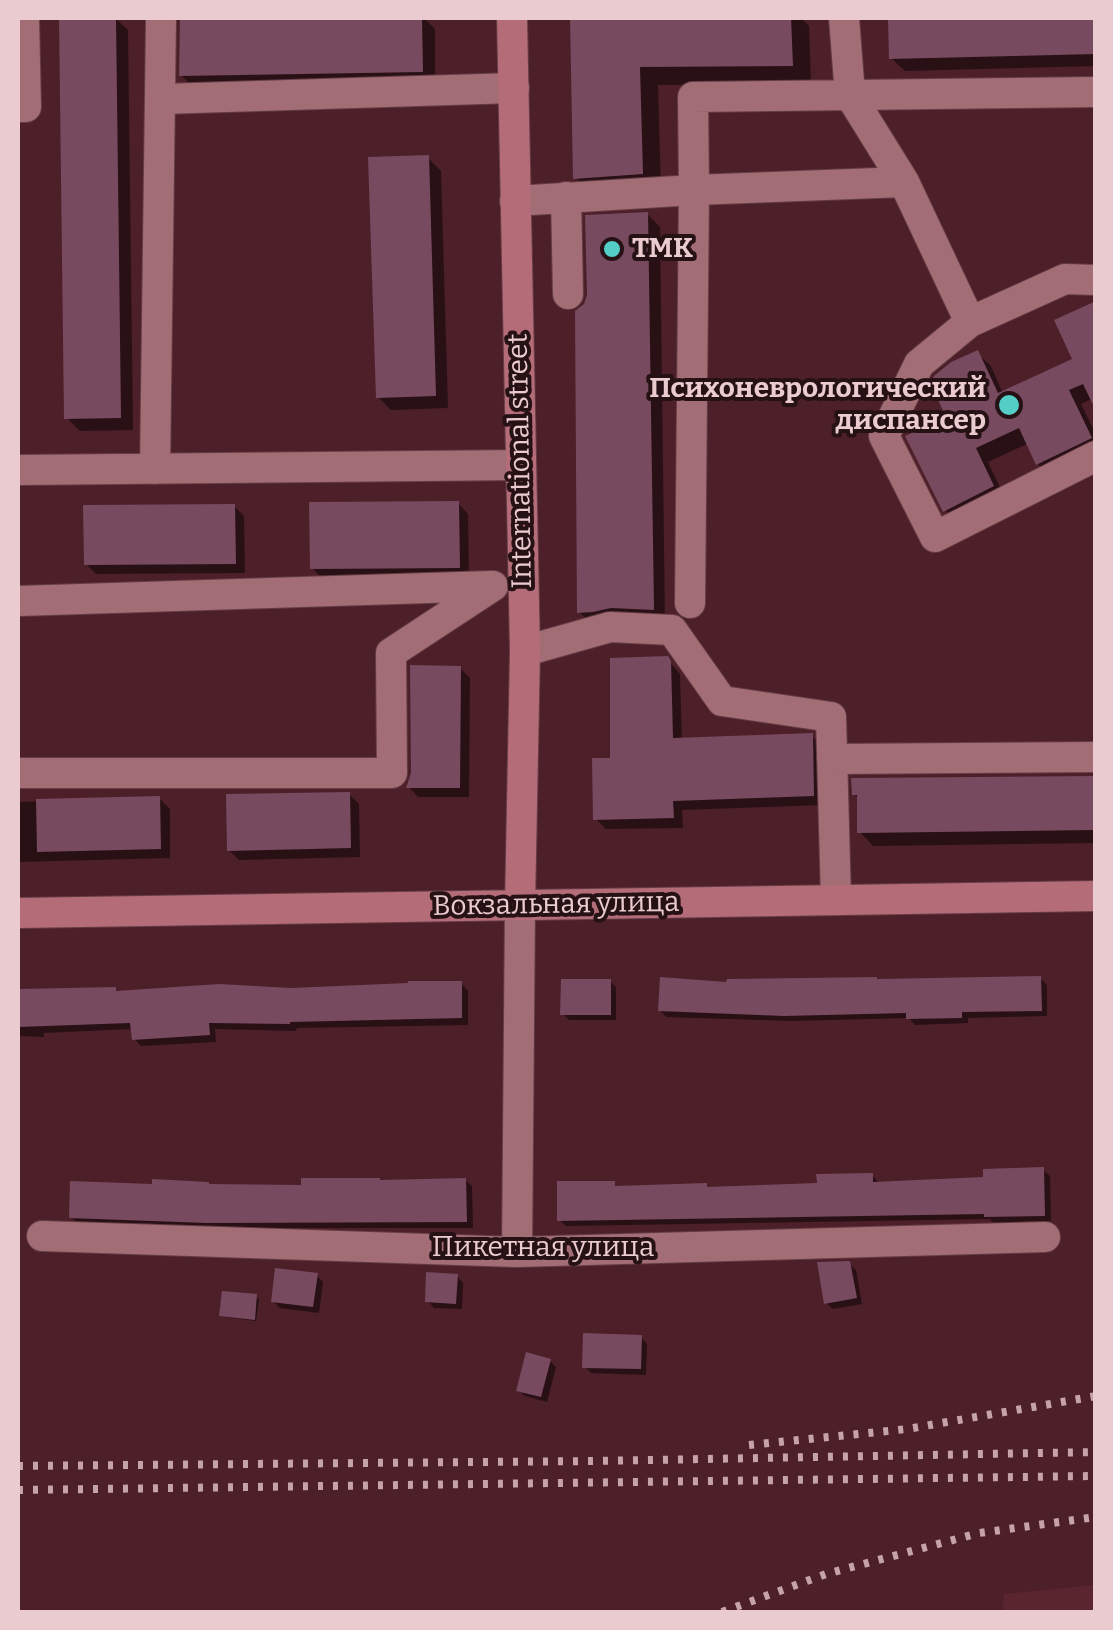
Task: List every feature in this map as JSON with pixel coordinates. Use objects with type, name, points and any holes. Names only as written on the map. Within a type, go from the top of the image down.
[{"type":"main road","name":"International street","points":[[512,18],[525,651],[520,905]]},
{"type":"main road","name":"Вокзальная улица","points":[[18,914],[1096,896]]},
{"type":"street","points":[[18,107],[26,107],[24,18]]},
{"type":"street","points":[[155,469],[161,18]]},
{"type":"street","points":[[844,18],[850,95],[904,182],[970,322]]},
{"type":"street","points":[[162,99],[514,88]]},
{"type":"street","points":[[690,603],[693,96],[1096,92]]},
{"type":"street","points":[[515,201],[904,182]]},
{"type":"street","points":[[566,197],[568,294]]},
{"type":"street","points":[[1096,280],[1065,279],[970,322],[919,364],[884,436],[935,537],[1096,456]]},
{"type":"street","points":[[18,470],[522,466]]},
{"type":"street","points":[[18,601],[493,586],[524,581]]},
{"type":"street","points":[[18,772],[392,773],[390,654],[493,586]]},
{"type":"street","points":[[525,651],[610,627],[672,630],[722,701],[831,717],[836,900]]},
{"type":"street","points":[[832,759],[1096,757]]},
{"type":"street","points":[[517,1252],[520,905]]},
{"type":"street","name":"Пикетная улица","points":[[42,1236],[517,1252],[1045,1238]]},
{"type":"shaded area","points":[[1095,1585],[1095,1612],[1002,1612],[1004,1594]]},
{"type":"building","points":[[59,18],[116,18],[121,418],[64,419]]},
{"type":"building","points":[[180,18],[422,18],[423,72],[179,76]]},
{"type":"building","points":[[570,18],[791,18],[793,66],[640,67],[643,174],[573,179]]},
{"type":"building","points":[[888,18],[1096,18],[1096,54],[889,59]]},
{"type":"building","points":[[429,155],[436,396],[376,398],[368,157]]},
{"type":"building","points":[[648,212],[654,610],[611,608],[577,613],[575,311],[587,295],[585,215]]},
{"type":"building","name":"Психоневрологический диспансер","points":[[1096,301],[1096,411],[1083,384],[1069,390],[1092,438],[1036,465],[1019,428],[976,448],[994,486],[943,512],[905,436],[946,417],[930,383],[934,376],[951,362],[978,350],[998,393],[1072,359],[1054,320]]},
{"type":"building","points":[[459,501],[460,568],[310,569],[309,502]]},
{"type":"building","points":[[235,504],[236,564],[84,565],[83,505]]},
{"type":"building","points":[[668,656],[673,738],[813,733],[814,796],[673,801],[674,818],[593,820],[592,758],[610,758],[610,658]]},
{"type":"building","points":[[410,665],[461,666],[460,788],[406,788],[411,773]]},
{"type":"building","points":[[1096,776],[1096,830],[857,833],[857,795],[852,795],[851,778]]},
{"type":"building","points":[[350,792],[351,848],[227,851],[226,794]]},
{"type":"building","points":[[160,796],[161,849],[37,852],[36,799]]},
{"type":"building","points":[[1041,976],[1042,1011],[962,1012],[962,1018],[906,1019],[906,1013],[784,1016],[658,1011],[660,977],[726,982]]},
{"type":"building","points":[[561,979],[611,979],[611,1015],[560,1015]]},
{"type":"building","points":[[462,981],[462,1018],[209,1023],[210,1035],[132,1040],[130,1023],[18,1027],[18,989],[116,987],[116,991],[219,984],[291,988]]},
{"type":"building","points":[[1044,1167],[1045,1216],[557,1221],[557,1181],[615,1181],[615,1186],[707,1183],[707,1187],[817,1183],[816,1174],[873,1173],[873,1182],[983,1177],[983,1169]]},
{"type":"building","points":[[301,1178],[466,1178],[467,1222],[207,1223],[69,1218],[70,1181],[152,1184],[152,1179],[301,1185]]},
{"type":"building","points":[[850,1261],[857,1298],[824,1304],[817,1262]]},
{"type":"building","points":[[275,1268],[318,1273],[313,1307],[271,1302]]},
{"type":"building","points":[[426,1272],[458,1274],[456,1304],[425,1302]]},
{"type":"building","points":[[222,1291],[257,1294],[255,1320],[219,1316]]},
{"type":"building","points":[[583,1333],[642,1335],[641,1369],[582,1368]]},
{"type":"building","points":[[526,1352],[551,1359],[541,1397],[516,1391]]},
{"type":"railway","points":[[749,1445],[907,1429],[1096,1396]]},
{"type":"railway","points":[[18,1466],[1096,1452]]},
{"type":"railway","points":[[18,1490],[1096,1476]]},
{"type":"railway","points":[[722,1612],[826,1574],[979,1533],[1096,1517]]},
{"type":"place","name":"ТМК","points":[[612,249]]},
{"type":"place","name":"Психоневрологический диспансер","points":[[1009,405]]}]
